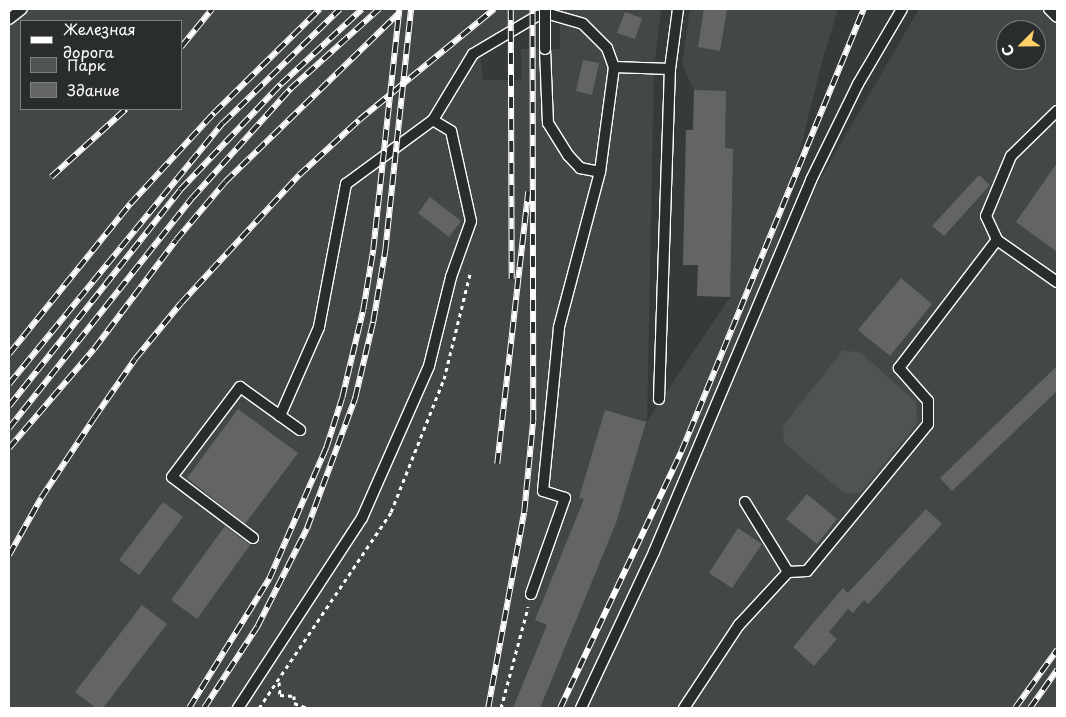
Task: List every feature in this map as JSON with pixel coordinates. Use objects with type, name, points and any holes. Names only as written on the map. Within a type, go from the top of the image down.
[{"type":"lane","points":[[9,19],[22,9]]},
{"type":"lane","points":[[545,9],[548,123],[568,155],[580,168],[600,172]]},
{"type":"lane","points":[[659,399],[670,69],[678,9]]},
{"type":"lane","points":[[581,708],[658,543],[811,180],[858,84],[902,9]]},
{"type":"lane","points":[[1049,9],[1057,18]]},
{"type":"lane","points":[[280,416],[319,327],[346,184],[432,120],[473,54],[537,16],[549,14],[583,24],[607,48],[614,67],[600,172],[559,327],[544,491],[565,498],[532,594]]},
{"type":"lane","points":[[614,67],[670,69]]},
{"type":"lane","points":[[1057,111],[1011,156],[986,216],[997,240],[1057,282]]},
{"type":"lane","points":[[238,708],[362,518],[429,366],[451,277],[471,221],[451,131],[432,120]]},
{"type":"lane","points":[[684,708],[739,625],[788,572],[806,571],[928,424],[928,401],[899,368],[997,240]]},
{"type":"lane","points":[[253,538],[172,477],[240,387],[300,430]]},
{"type":"lane","points":[[745,502],[788,572]]},
{"type":"path","points":[[259,708],[279,682],[390,512]]},
{"type":"path","points":[[501,708],[532,594]]},
{"type":"path","points":[[279,682],[280,694],[294,696],[294,703],[306,708]]},
{"type":"shaded area","points":[[9,9],[536,9],[479,44],[483,80],[521,80],[521,49],[560,49],[560,9],[661,9],[654,69],[647,421],[730,297],[697,296],[698,265],[683,265],[686,130],[693,130],[694,90],[682,64],[690,9],[838,9],[823,58],[772,262],[919,9],[1057,9],[1057,708],[9,708]]},
{"type":"green space","points":[[843,350],[861,353],[916,402],[917,424],[860,493],[845,494],[784,443],[783,426]]},
{"type":"building","points":[[704,9],[727,9],[720,51],[698,47]]},
{"type":"building","points":[[625,12],[642,18],[635,39],[617,33]]},
{"type":"building","points":[[583,60],[599,63],[592,95],[576,91]]},
{"type":"building","points":[[694,90],[726,91],[725,148],[733,149],[730,297],[697,296],[698,265],[683,265],[686,130],[693,130]]},
{"type":"building","points":[[1057,163],[1057,252],[1016,222]]},
{"type":"building","points":[[979,175],[990,185],[944,236],[932,226]]},
{"type":"building","points":[[430,197],[461,221],[449,237],[418,213]]},
{"type":"building","points":[[901,278],[932,304],[890,356],[858,330]]},
{"type":"building","points":[[1057,366],[1057,391],[952,491],[940,478]]},
{"type":"building","points":[[238,409],[298,453],[245,524],[187,478]]},
{"type":"building","points":[[605,410],[646,422],[616,523],[540,708],[513,708],[547,625],[535,620],[584,499],[579,498]]},
{"type":"building","points":[[807,494],[837,519],[817,544],[786,519]]},
{"type":"building","points":[[163,502],[183,517],[139,575],[119,560]]},
{"type":"building","points":[[926,509],[942,524],[868,604],[864,600],[853,613],[848,609],[829,632],[837,639],[814,666],[793,647],[843,588],[848,593]]},
{"type":"building","points":[[225,526],[250,545],[197,619],[171,600]]},
{"type":"building","points":[[738,528],[762,544],[732,588],[709,573]]},
{"type":"building","points":[[142,605],[167,624],[103,708],[96,708],[75,692]]},
{"type":"railway","points":[[182,46],[212,9]]},
{"type":"railway","points":[[9,354],[130,204],[214,113],[320,9]]},
{"type":"railway","points":[[9,384],[223,123],[340,9]]},
{"type":"railway","points":[[9,406],[180,190],[281,84],[362,9]]},
{"type":"railway","points":[[9,428],[192,198],[290,89],[379,9]]},
{"type":"railway","points":[[189,708],[269,579],[326,448],[342,398],[363,310],[373,250],[399,9]]},
{"type":"railway","points":[[204,708],[257,627],[307,528],[355,398],[373,322],[385,251],[411,9]]},
{"type":"railway","points":[[9,555],[41,498],[94,418],[135,359],[181,303],[299,175],[359,120],[494,9]]},
{"type":"railway","points":[[511,9],[512,279]]},
{"type":"railway","points":[[488,708],[524,512],[533,421],[532,9]]},
{"type":"railway","points":[[560,708],[681,452],[864,9]]},
{"type":"railway","points":[[9,448],[94,349],[176,240],[225,182],[400,12]]},
{"type":"railway","points":[[51,177],[125,110]]},
{"type":"railway","points":[[497,464],[528,192]]},
{"type":"railway","points":[[1015,708],[1057,650]]},
{"type":"railway","points":[[1030,708],[1057,670]]}]
